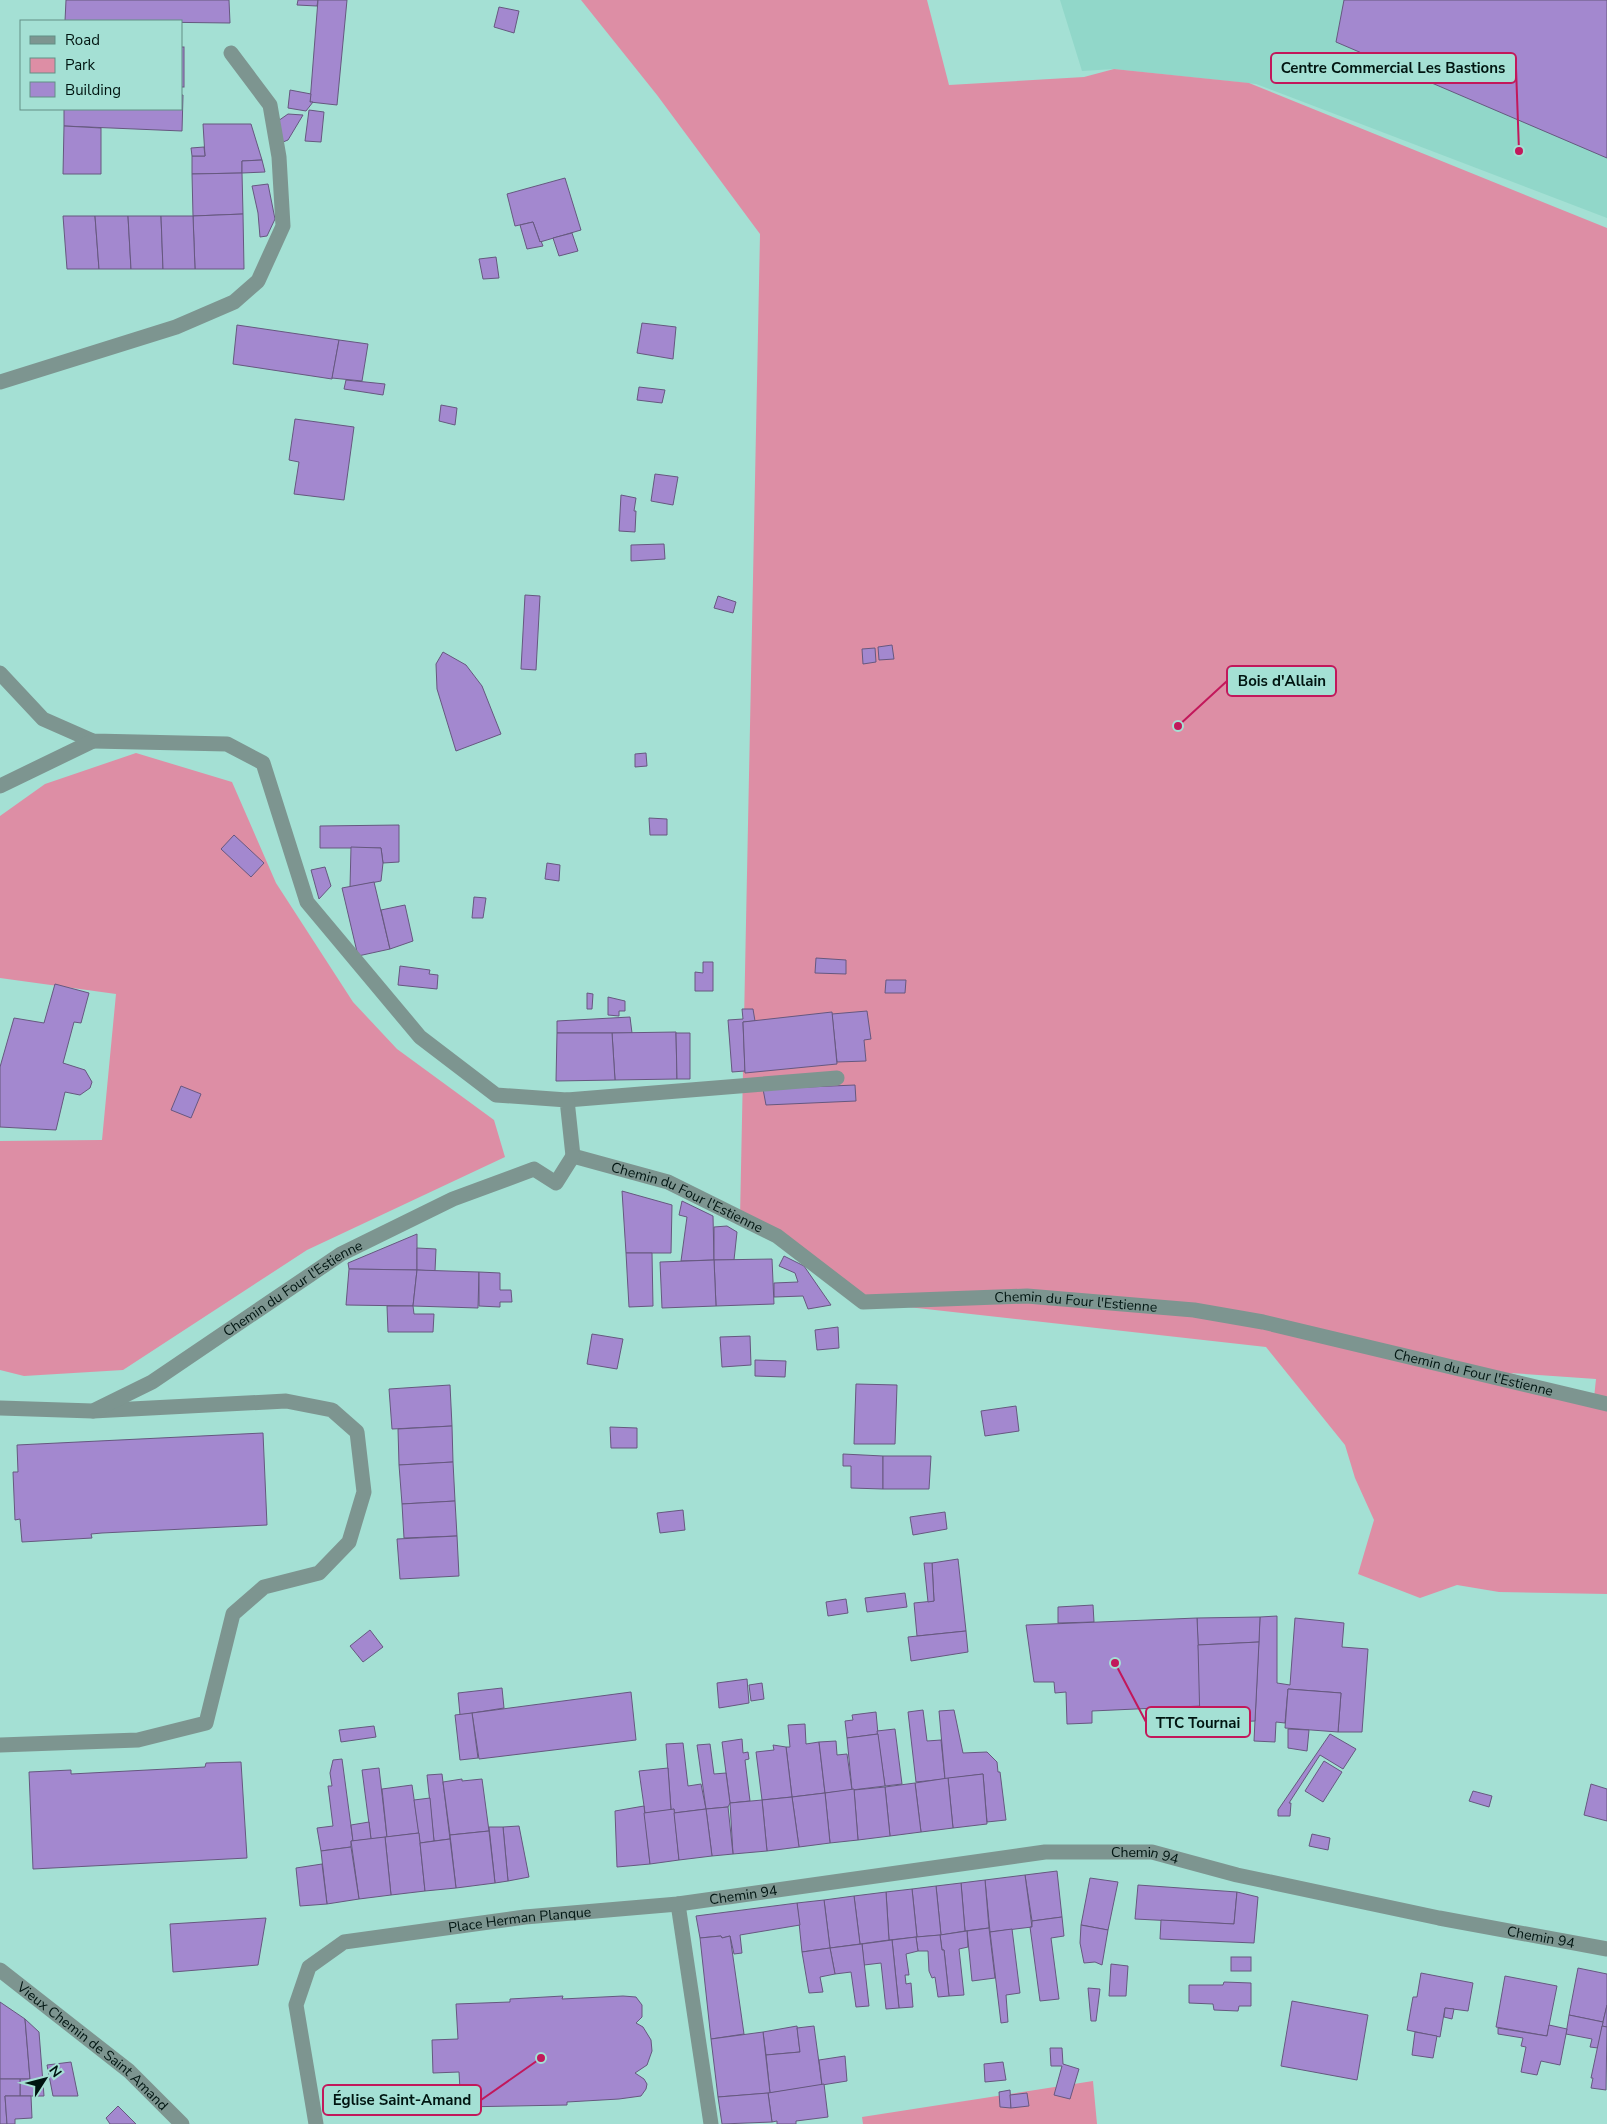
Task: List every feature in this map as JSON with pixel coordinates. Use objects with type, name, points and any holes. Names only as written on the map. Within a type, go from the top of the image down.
[{"type":"street","points":[[0,382],[176,327],[234,302],[258,281],[283,226],[279,157],[270,105],[231,52]]},
{"type":"street","points":[[0,673],[43,719],[93,741],[226,744],[263,763],[307,902],[420,1037],[496,1095],[567,1100],[837,1078]]},
{"type":"street","points":[[0,786],[93,741]]},
{"type":"street","points":[[567,1100],[573,1156]]},
{"type":"street","name":"Chemin du Four l'Estienne","points":[[0,1408],[93,1411],[152,1382],[341,1254],[452,1199],[534,1169],[556,1183],[573,1156],[668,1182],[777,1236],[863,1302],[1027,1296],[1194,1310],[1263,1322],[1607,1404]]},
{"type":"street","points":[[0,1745],[138,1740],[206,1723],[233,1614],[264,1587],[318,1573],[349,1542],[364,1492],[357,1432],[332,1410],[286,1401],[93,1411]]},
{"type":"street","name":"Chemin 94","points":[[678,1904],[1045,1852],[1152,1852],[1247,1877],[1439,1918],[1607,1949]]},
{"type":"street","points":[[678,1904],[711,2124]]},
{"type":"street","name":"Place Herman Planque","points":[[316,2124],[296,2005],[309,1967],[344,1942],[525,1917],[678,1904]]},
{"type":"street","name":"Vieux Chemin de Saint Amand","points":[[0,1970],[129,2071],[182,2124]]},
{"type":"shaded area","points":[[1060,0],[1607,0],[1607,218],[1256,84],[1114,69],[1082,71]]},
{"type":"green space","points":[[581,0],[927,0],[949,85],[1084,77],[1114,69],[1249,83],[1607,228],[1607,1594],[1499,1592],[1457,1585],[1420,1598],[1358,1574],[1374,1520],[1355,1478],[1345,1445],[1266,1347],[863,1302],[740,1218],[760,234],[657,95]],"holes":[[[1510,1373],[1596,1379],[1594,1398]]]},
{"type":"green space","points":[[136,753],[232,782],[276,883],[353,1002],[397,1049],[494,1120],[505,1157],[307,1250],[123,1370],[24,1376],[0,1370],[0,1141],[102,1140],[116,994],[0,978],[0,816],[45,784]]},
{"type":"green space","points":[[1093,2081],[1097,2124],[863,2124],[862,2117]]},
{"type":"building","points":[[66,0],[229,0],[230,23],[182,22],[182,20],[65,20]]},
{"type":"building","points":[[298,0],[318,0],[317,6],[297,5]]},
{"type":"building","points":[[318,0],[347,0],[337,105],[310,102]]},
{"type":"building","points":[[1344,0],[1607,0],[1607,158],[1336,42]]},
{"type":"building","points":[[499,7],[519,11],[514,33],[494,27]]},
{"type":"building","points":[[182,47],[184,47],[184,87],[182,87]]},
{"type":"building","points":[[290,90],[311,94],[310,102],[313,102],[306,111],[288,108]]},
{"type":"building","points":[[183,95],[182,131],[64,126],[64,110],[182,110]]},
{"type":"building","points":[[309,110],[324,112],[321,142],[305,141]]},
{"type":"building","points":[[288,114],[303,115],[288,140],[283,142],[278,121]]},
{"type":"building","points":[[203,124],[251,124],[262,160],[242,161],[242,173],[192,174],[192,156],[205,156]]},
{"type":"building","points":[[64,126],[101,128],[101,174],[63,174]]},
{"type":"building","points":[[204,147],[205,156],[192,156],[191,148]]},
{"type":"building","points":[[262,160],[265,172],[242,173],[242,161]]},
{"type":"building","points":[[242,173],[243,214],[193,216],[192,174]]},
{"type":"building","points":[[565,178],[581,230],[540,242],[533,222],[515,226],[507,194]]},
{"type":"building","points":[[268,184],[275,219],[267,236],[260,237],[258,213],[252,186]]},
{"type":"building","points":[[243,214],[244,269],[195,269],[193,216]]},
{"type":"building","points":[[63,216],[95,216],[99,269],[67,269]]},
{"type":"building","points":[[95,216],[128,216],[131,269],[99,269]]},
{"type":"building","points":[[128,216],[161,216],[163,269],[131,269]]},
{"type":"building","points":[[161,216],[193,216],[195,269],[163,269]]},
{"type":"building","points":[[533,222],[543,246],[527,249],[520,225]]},
{"type":"building","points":[[572,233],[578,251],[559,256],[553,238]]},
{"type":"building","points":[[496,257],[499,278],[483,279],[479,259]]},
{"type":"building","points":[[642,323],[676,327],[673,359],[637,353]]},
{"type":"building","points":[[237,325],[339,340],[332,379],[233,364]]},
{"type":"building","points":[[339,340],[368,344],[362,381],[332,378]]},
{"type":"building","points":[[346,380],[385,384],[383,395],[344,389]]},
{"type":"building","points":[[639,387],[665,390],[662,403],[637,400]]},
{"type":"building","points":[[441,405],[457,408],[455,425],[439,421]]},
{"type":"building","points":[[295,419],[354,427],[344,500],[294,494],[299,462],[289,460]]},
{"type":"building","points":[[655,474],[678,477],[673,505],[651,501]]},
{"type":"building","points":[[621,495],[636,498],[634,511],[636,511],[635,532],[619,531]]},
{"type":"building","points":[[664,544],[665,559],[631,561],[631,545]]},
{"type":"building","points":[[525,595],[540,596],[536,670],[521,669]]},
{"type":"building","points":[[718,596],[736,602],[733,613],[714,608]]},
{"type":"building","points":[[892,645],[894,659],[879,660],[878,647]]},
{"type":"building","points":[[875,648],[876,662],[863,664],[862,649]]},
{"type":"building","points":[[443,652],[466,665],[482,686],[501,734],[456,751],[437,689],[436,664]]},
{"type":"building","points":[[646,753],[647,766],[635,767],[635,754]]},
{"type":"building","points":[[649,818],[667,819],[667,835],[650,835]]},
{"type":"building","points":[[399,825],[399,862],[383,863],[381,848],[320,848],[320,826]]},
{"type":"building","points":[[234,835],[264,863],[251,877],[221,849]]},
{"type":"building","points":[[351,847],[381,848],[383,863],[381,881],[350,887]]},
{"type":"building","points":[[547,863],[560,865],[559,881],[545,879]]},
{"type":"building","points":[[325,867],[331,886],[319,899],[311,870]]},
{"type":"building","points":[[374,882],[390,949],[358,956],[342,888]]},
{"type":"building","points":[[474,897],[486,898],[483,918],[472,918]]},
{"type":"building","points":[[405,905],[413,941],[390,949],[381,910]]},
{"type":"building","points":[[816,958],[846,960],[846,974],[815,973]]},
{"type":"building","points":[[703,962],[713,962],[713,991],[695,991],[695,972],[703,973]]},
{"type":"building","points":[[400,966],[430,970],[429,974],[438,975],[437,989],[398,985]]},
{"type":"building","points":[[886,980],[906,980],[905,993],[885,993]]},
{"type":"building","points":[[55,984],[89,993],[81,1023],[74,1022],[63,1063],[85,1070],[92,1082],[90,1088],[80,1095],[65,1092],[56,1130],[0,1127],[0,1067],[14,1018],[44,1023]]},
{"type":"building","points":[[587,993],[593,994],[592,1009],[587,1009]]},
{"type":"building","points":[[608,997],[625,1001],[625,1011],[619,1011],[619,1016],[608,1015]]},
{"type":"building","points":[[742,1009],[753,1009],[755,1021],[743,1022],[745,1071],[732,1072],[728,1020],[743,1019]]},
{"type":"building","points":[[867,1011],[871,1039],[864,1040],[866,1061],[837,1062],[832,1014]]},
{"type":"building","points":[[832,1012],[837,1064],[745,1073],[743,1022]]},
{"type":"building","points":[[630,1017],[632,1033],[557,1033],[557,1021]]},
{"type":"building","points":[[676,1032],[677,1079],[615,1080],[612,1033]]},
{"type":"building","points":[[557,1033],[612,1033],[615,1080],[556,1081]]},
{"type":"building","points":[[676,1033],[690,1033],[690,1079],[677,1079]]},
{"type":"building","points":[[855,1085],[856,1101],[766,1105],[763,1089]]},
{"type":"building","points":[[181,1086],[201,1094],[191,1118],[171,1110]]},
{"type":"building","points":[[622,1191],[672,1205],[671,1253],[626,1253]]},
{"type":"building","points":[[682,1201],[713,1216],[714,1260],[681,1261],[687,1217],[679,1215]]},
{"type":"building","points":[[727,1226],[737,1232],[734,1260],[714,1260],[714,1227]]},
{"type":"building","points":[[417,1234],[417,1270],[349,1269],[348,1263]]},
{"type":"building","points":[[417,1248],[436,1249],[435,1271],[417,1270]]},
{"type":"building","points":[[626,1253],[652,1253],[653,1306],[629,1307]]},
{"type":"building","points":[[784,1256],[804,1266],[831,1305],[808,1309],[803,1296],[774,1297],[774,1283],[798,1282],[795,1273],[779,1266]]},
{"type":"building","points":[[772,1259],[774,1304],[716,1306],[714,1260]]},
{"type":"building","points":[[714,1260],[716,1306],[662,1308],[660,1262]]},
{"type":"building","points":[[349,1269],[417,1270],[413,1306],[346,1305]]},
{"type":"building","points":[[417,1270],[479,1272],[478,1308],[413,1306]]},
{"type":"building","points":[[479,1272],[500,1273],[500,1290],[511,1290],[512,1302],[500,1302],[500,1307],[479,1306]]},
{"type":"building","points":[[387,1306],[413,1306],[414,1314],[434,1314],[433,1332],[388,1332]]},
{"type":"building","points":[[838,1327],[839,1348],[817,1350],[815,1330]]},
{"type":"building","points":[[592,1334],[623,1339],[617,1369],[587,1364]]},
{"type":"building","points":[[750,1336],[751,1365],[722,1367],[720,1337]]},
{"type":"building","points":[[755,1360],[786,1361],[785,1377],[755,1376]]},
{"type":"building","points":[[856,1384],[897,1385],[895,1444],[854,1444]]},
{"type":"building","points":[[450,1385],[452,1426],[392,1429],[389,1389]]},
{"type":"building","points":[[1016,1406],[1019,1431],[985,1436],[981,1411]]},
{"type":"building","points":[[452,1426],[453,1462],[399,1465],[398,1429]]},
{"type":"building","points":[[610,1427],[637,1428],[637,1448],[611,1448]]},
{"type":"building","points":[[263,1433],[267,1525],[102,1533],[91,1534],[92,1538],[22,1542],[20,1519],[15,1520],[13,1472],[18,1472],[17,1445]]},
{"type":"building","points":[[843,1454],[883,1456],[883,1489],[851,1488],[851,1466],[843,1466]]},
{"type":"building","points":[[883,1456],[931,1456],[929,1489],[883,1489]]},
{"type":"building","points":[[453,1462],[455,1501],[402,1504],[399,1465]]},
{"type":"building","points":[[455,1501],[457,1536],[404,1538],[402,1504]]},
{"type":"building","points":[[683,1510],[685,1530],[660,1533],[657,1513]]},
{"type":"building","points":[[945,1512],[947,1529],[913,1535],[910,1517]]},
{"type":"building","points":[[457,1536],[459,1576],[400,1579],[397,1539]]},
{"type":"building","points":[[958,1559],[966,1631],[917,1636],[914,1603],[934,1601],[932,1563]]},
{"type":"building","points":[[924,1563],[932,1563],[934,1601],[928,1602]]},
{"type":"building","points":[[905,1593],[907,1607],[867,1612],[865,1598]]},
{"type":"building","points":[[846,1599],[848,1613],[828,1616],[826,1602]]},
{"type":"building","points":[[1093,1605],[1094,1622],[1058,1623],[1058,1607]]},
{"type":"building","points":[[1277,1616],[1277,1683],[1290,1685],[1295,1618],[1344,1623],[1342,1647],[1368,1649],[1362,1732],[1338,1732],[1341,1693],[1288,1689],[1285,1723],[1276,1722],[1275,1742],[1254,1741],[1260,1617]]},
{"type":"building","points":[[1260,1617],[1259,1642],[1198,1645],[1197,1618]]},
{"type":"building","points":[[1197,1618],[1201,1706],[1092,1711],[1092,1723],[1067,1724],[1066,1692],[1055,1693],[1054,1682],[1034,1682],[1026,1625]]},
{"type":"building","points":[[370,1630],[383,1647],[363,1662],[350,1646]]},
{"type":"building","points":[[966,1631],[968,1652],[911,1661],[908,1637]]},
{"type":"building","points":[[1259,1642],[1255,1721],[1200,1723],[1198,1645]]},
{"type":"building","points":[[747,1679],[749,1703],[719,1708],[717,1683]]},
{"type":"building","points":[[762,1683],[764,1699],[751,1701],[749,1685]]},
{"type":"building","points":[[502,1688],[504,1708],[460,1715],[458,1693]]},
{"type":"building","points":[[1288,1689],[1341,1693],[1338,1732],[1285,1728]]},
{"type":"building","points":[[631,1692],[636,1740],[479,1759],[472,1713]]},
{"type":"building","points":[[923,1710],[927,1741],[941,1740],[945,1779],[916,1782],[908,1712]]},
{"type":"building","points":[[954,1710],[963,1753],[987,1752],[997,1762],[1006,1820],[987,1822],[983,1774],[945,1779],[939,1711]]},
{"type":"building","points":[[876,1712],[878,1734],[847,1738],[845,1721],[853,1720],[852,1715]]},
{"type":"building","points":[[472,1713],[478,1758],[460,1760],[455,1715]]},
{"type":"building","points":[[805,1724],[806,1744],[819,1742],[825,1793],[792,1797],[786,1747],[790,1747],[788,1725]]},
{"type":"building","points":[[374,1726],[376,1737],[341,1742],[339,1730]]},
{"type":"building","points":[[895,1729],[902,1784],[885,1786],[877,1731]]},
{"type":"building","points":[[1288,1729],[1309,1730],[1307,1751],[1288,1748]]},
{"type":"building","points":[[878,1734],[885,1786],[852,1790],[847,1738]]},
{"type":"building","points":[[1330,1734],[1356,1749],[1343,1769],[1320,1755],[1289,1803],[1291,1803],[1290,1816],[1278,1816],[1278,1810]]},
{"type":"building","points":[[742,1739],[743,1753],[748,1752],[749,1759],[745,1760],[750,1801],[730,1803],[722,1742]]},
{"type":"building","points":[[836,1741],[837,1755],[847,1754],[852,1790],[825,1793],[819,1742]]},
{"type":"building","points":[[683,1743],[688,1786],[701,1784],[706,1809],[674,1813],[674,1809],[671,1810],[666,1744]]},
{"type":"building","points":[[710,1744],[714,1774],[726,1773],[730,1803],[728,1807],[706,1809],[697,1745]]},
{"type":"building","points":[[773,1745],[786,1747],[792,1797],[762,1800],[756,1752],[774,1750]]},
{"type":"building","points":[[342,1759],[353,1841],[351,1841],[351,1847],[321,1851],[317,1828],[333,1826],[328,1786],[332,1786],[330,1773],[333,1760]]},
{"type":"building","points":[[1324,1761],[1342,1772],[1323,1802],[1305,1791]]},
{"type":"building","points":[[241,1762],[247,1858],[33,1869],[29,1772],[71,1770],[71,1774],[205,1767],[206,1763]]},
{"type":"building","points":[[379,1768],[387,1837],[371,1839],[362,1770]]},
{"type":"building","points":[[668,1768],[671,1810],[645,1813],[639,1771]]},
{"type":"building","points":[[442,1774],[450,1839],[434,1841],[427,1775]]},
{"type":"building","points":[[983,1774],[987,1824],[953,1828],[948,1778]]},
{"type":"building","points":[[948,1778],[953,1828],[921,1832],[915,1783]]},
{"type":"building","points":[[462,1779],[462,1781],[482,1779],[489,1831],[450,1835],[443,1782]]},
{"type":"building","points":[[915,1783],[921,1832],[890,1836],[885,1787]]},
{"type":"building","points":[[1591,1784],[1607,1789],[1607,1821],[1584,1815]]},
{"type":"building","points":[[412,1785],[419,1833],[387,1837],[382,1789]]},
{"type":"building","points":[[885,1787],[890,1836],[858,1840],[854,1790]]},
{"type":"building","points":[[854,1789],[858,1840],[830,1843],[825,1793]]},
{"type":"building","points":[[1473,1791],[1492,1796],[1489,1807],[1469,1801]]},
{"type":"building","points":[[825,1793],[830,1843],[799,1847],[792,1797]]},
{"type":"building","points":[[792,1797],[799,1847],[767,1851],[762,1800]]},
{"type":"building","points":[[430,1798],[434,1841],[420,1843],[414,1800]]},
{"type":"building","points":[[762,1800],[767,1851],[733,1854],[730,1803]]},
{"type":"building","points":[[644,1806],[650,1864],[617,1867],[615,1811]]},
{"type":"building","points":[[728,1807],[733,1854],[712,1856],[706,1809]]},
{"type":"building","points":[[674,1809],[679,1860],[650,1864],[644,1813]]},
{"type":"building","points":[[706,1809],[712,1856],[679,1860],[674,1813]]},
{"type":"building","points":[[369,1822],[371,1839],[353,1841],[351,1825]]},
{"type":"building","points":[[519,1826],[529,1877],[508,1881],[503,1827]]},
{"type":"building","points":[[489,1827],[503,1827],[508,1881],[495,1883]]},
{"type":"building","points":[[489,1831],[495,1883],[456,1888],[450,1835]]},
{"type":"building","points":[[419,1833],[425,1891],[391,1895],[385,1837]]},
{"type":"building","points":[[1312,1834],[1330,1838],[1328,1850],[1309,1846]]},
{"type":"building","points":[[385,1837],[391,1895],[359,1899],[351,1841]]},
{"type":"building","points":[[450,1839],[456,1888],[425,1891],[420,1843]]},
{"type":"building","points":[[351,1847],[359,1899],[327,1904],[321,1851]]},
{"type":"building","points":[[322,1864],[327,1904],[300,1906],[296,1868]]},
{"type":"building","points":[[1057,1871],[1062,1917],[1032,1921],[1025,1875]]},
{"type":"building","points":[[1025,1875],[1032,1927],[990,1932],[985,1880]]},
{"type":"building","points":[[1090,1878],[1118,1882],[1108,1930],[1081,1925]]},
{"type":"building","points":[[985,1880],[989,1928],[965,1931],[961,1883]]},
{"type":"building","points":[[961,1883],[965,1931],[941,1935],[936,1886]]},
{"type":"building","points":[[1138,1885],[1237,1892],[1234,1924],[1135,1919]]},
{"type":"building","points":[[936,1886],[941,1935],[917,1937],[912,1889]]},
{"type":"building","points":[[912,1889],[917,1937],[889,1940],[886,1892]]},
{"type":"building","points":[[886,1892],[889,1940],[860,1944],[854,1896]]},
{"type":"building","points":[[1237,1892],[1258,1897],[1254,1943],[1160,1939],[1161,1920],[1234,1924]]},
{"type":"building","points":[[854,1896],[860,1944],[830,1948],[824,1900]]},
{"type":"building","points":[[824,1900],[830,1948],[802,1952],[797,1903]]},
{"type":"building","points":[[797,1903],[800,1925],[740,1935],[742,1953],[734,1954],[730,1936],[700,1938],[696,1916]]},
{"type":"building","points":[[1062,1917],[1064,1936],[1051,1938],[1059,1999],[1040,2001],[1030,1927],[1032,1927],[1032,1921]]},
{"type":"building","points":[[266,1918],[258,1965],[173,1972],[170,1924]]},
{"type":"building","points":[[1081,1925],[1108,1930],[1102,1965],[1095,1962],[1084,1963],[1080,1943]]},
{"type":"building","points":[[989,1928],[995,1978],[972,1981],[967,1931]]},
{"type":"building","points":[[1012,1929],[1020,1993],[1006,1995],[1008,2022],[1001,2023],[990,1932]]},
{"type":"building","points":[[967,1931],[968,1947],[959,1949],[964,1995],[949,1996],[944,1950],[942,1950],[940,1935]]},
{"type":"building","points":[[940,1935],[942,1950],[944,1950],[949,1996],[938,1997],[935,1977],[932,1978],[929,1971],[928,1951],[918,1951],[916,1937]]},
{"type":"building","points":[[721,1936],[722,1938],[730,1936],[744,2034],[711,2039],[700,1938]]},
{"type":"building","points":[[916,1937],[918,1951],[906,1954],[909,1975],[905,1975],[906,1984],[911,1983],[913,2007],[899,2008],[892,1940]]},
{"type":"building","points":[[892,1940],[899,2008],[886,2009],[881,1963],[864,1965],[862,1944]]},
{"type":"building","points":[[862,1944],[869,2006],[856,2007],[851,1972],[835,1974],[830,1948]]},
{"type":"building","points":[[830,1948],[835,1974],[820,1977],[823,1992],[809,1993],[802,1952]]},
{"type":"building","points":[[1231,1957],[1251,1957],[1251,1971],[1231,1971]]},
{"type":"building","points":[[1111,1964],[1128,1966],[1126,1996],[1109,1996]]},
{"type":"building","points":[[1578,1968],[1607,1974],[1607,2005],[1603,2022],[1569,2015]]},
{"type":"building","points":[[1421,1973],[1473,1983],[1468,2011],[1445,2008],[1440,2037],[1407,2030],[1413,1997],[1417,1997]]},
{"type":"building","points":[[1505,1976],[1557,1986],[1547,2036],[1496,2027]]},
{"type":"building","points":[[1224,1982],[1251,1983],[1251,2006],[1239,2006],[1238,2011],[1214,2010],[1213,2004],[1189,2003],[1189,1985],[1223,1985]]},
{"type":"building","points":[[1088,1988],[1100,1989],[1096,2021],[1091,2021]]},
{"type":"building","points":[[563,1996],[562,1999],[636,1997],[642,2005],[642,2017],[636,2023],[643,2027],[651,2040],[652,2051],[647,2065],[635,2073],[644,2079],[647,2084],[641,2096],[567,2102],[567,2105],[461,2107],[459,2072],[433,2073],[432,2040],[458,2039],[456,2004],[510,2002],[510,1999]]},
{"type":"building","points":[[1292,2001],[1368,2015],[1357,2080],[1281,2066]]},
{"type":"building","points":[[0,2002],[25,2019],[30,2079],[0,2079]]},
{"type":"building","points":[[1607,2005],[1607,2027],[1602,2026]]},
{"type":"building","points":[[1445,2008],[1454,2009],[1452,2019],[1444,2017]]},
{"type":"building","points":[[1569,2015],[1603,2022],[1598,2048],[1590,2047],[1592,2039],[1566,2034]]},
{"type":"building","points":[[25,2019],[39,2032],[44,2096],[20,2096],[20,2079],[30,2079]]},
{"type":"building","points":[[1549,2025],[1567,2029],[1560,2065],[1541,2061],[1537,2075],[1521,2072],[1526,2047],[1521,2046],[1523,2038],[1498,2034],[1498,2028],[1547,2036]]},
{"type":"building","points":[[797,2026],[800,2052],[766,2055],[763,2032]]},
{"type":"building","points":[[814,2026],[822,2085],[770,2093],[766,2055],[800,2052],[797,2028]]},
{"type":"building","points":[[1602,2026],[1607,2027],[1606,2090],[1591,2088],[1593,2078],[1591,2078]]},
{"type":"building","points":[[763,2032],[770,2093],[718,2097],[711,2039]]},
{"type":"building","points":[[1415,2032],[1437,2036],[1433,2058],[1412,2055]]},
{"type":"building","points":[[1050,2048],[1062,2048],[1063,2064],[1079,2069],[1070,2099],[1054,2095],[1062,2066],[1051,2066]]},
{"type":"building","points":[[845,2056],[847,2081],[822,2085],[819,2060]]},
{"type":"building","points":[[71,2062],[78,2096],[53,2096],[47,2065]]},
{"type":"building","points":[[1003,2062],[1006,2080],[985,2082],[984,2064]]},
{"type":"building","points":[[0,2079],[20,2079],[20,2096],[5,2096],[7,2124],[0,2124]]},
{"type":"building","points":[[824,2084],[828,2117],[796,2121],[796,2124],[777,2124],[777,2121],[772,2122],[768,2093]]},
{"type":"building","points":[[1010,2090],[1011,2108],[1000,2107],[999,2092]]},
{"type":"building","points":[[768,2093],[772,2122],[722,2124],[718,2097]]},
{"type":"building","points":[[1027,2093],[1029,2106],[1011,2108],[1010,2095]]},
{"type":"building","points":[[5,2096],[31,2096],[32,2118],[15,2119],[15,2124],[7,2124]]},
{"type":"building","points":[[118,2106],[136,2124],[110,2124],[106,2118]]},
{"type":"place","name":"Centre Commercial Les Bastions","points":[[1519,151]]},
{"type":"place","name":"Bois d'Allain","points":[[1178,726]]},
{"type":"place","name":"TTC Tournai","points":[[1115,1663]]},
{"type":"place","name":"Église Saint-Amand","points":[[541,2058]]}]
